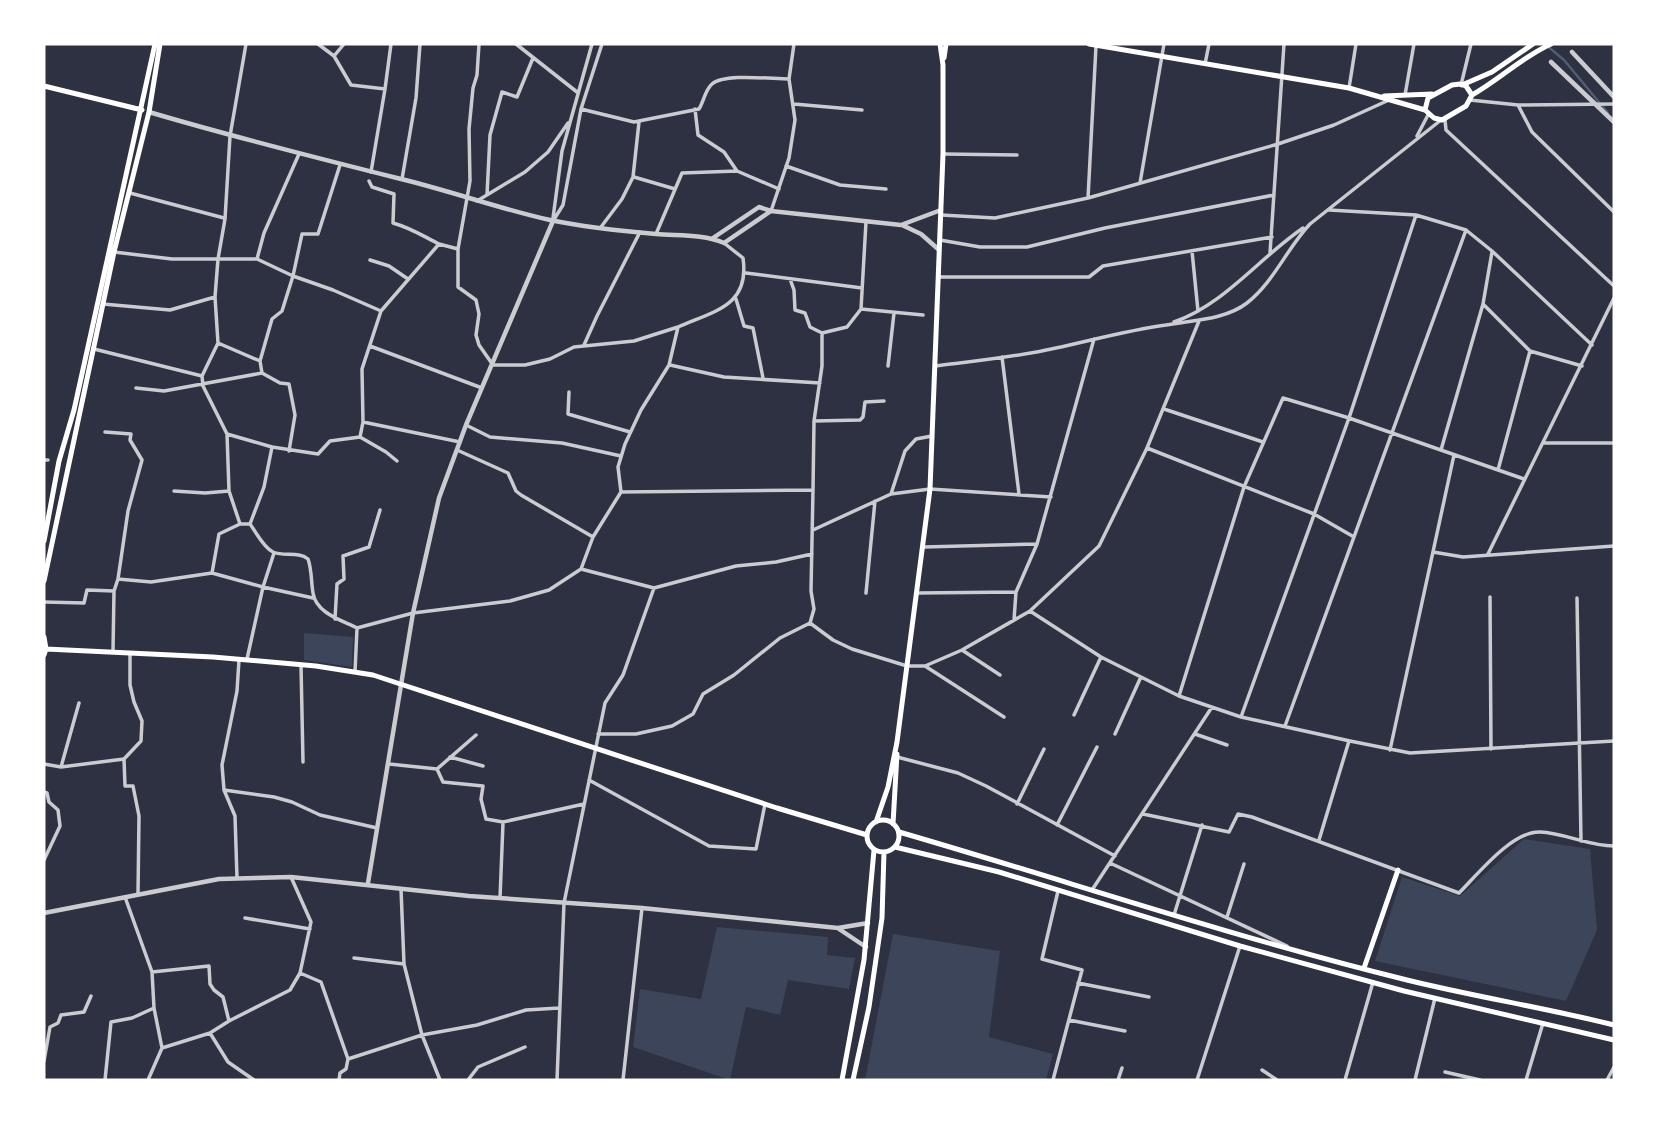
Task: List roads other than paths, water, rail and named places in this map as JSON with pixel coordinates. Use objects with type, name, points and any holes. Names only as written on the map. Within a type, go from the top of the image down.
[{"type":"main road","points":[[44,541],[59,461],[74,410],[155,44]]},
{"type":"main road","points":[[44,581],[114,252],[149,112],[160,44]]},
{"type":"main road","points":[[877,822],[888,787],[897,742],[930,489],[943,154],[943,65],[940,44]]},
{"type":"main road","points":[[943,65],[946,44]]},
{"type":"main road","points":[[1093,44],[1119,46],[1205,64],[1349,88],[1381,96],[1443,119],[1466,106],[1471,97],[1527,57],[1551,44]]},
{"type":"main road","points":[[1381,96],[1432,94],[1452,85],[1462,85],[1492,72],[1531,44]]},
{"type":"main road","points":[[1480,76],[1486,86]]},
{"type":"main road","points":[[1462,85],[1466,86],[1471,97]]},
{"type":"main road","points":[[44,86],[149,112]]},
{"type":"main road","points":[[1427,113],[1425,103],[1432,94]]},
{"type":"main road","points":[[44,638],[45,652],[130,651],[355,672],[400,684],[867,835]]},
{"type":"main road","points":[[893,824],[897,742]]},
{"type":"main road","points":[[842,1080],[869,922],[874,850],[867,835],[870,828],[883,820],[893,824],[899,832],[1174,915],[1407,980],[1614,1025]]},
{"type":"main road","points":[[895,847],[899,832]]},
{"type":"main road","points":[[908,850],[912,836]]},
{"type":"main road","points":[[874,850],[884,852],[895,847],[999,872],[1241,946],[1435,998],[1614,1040]]},
{"type":"main road","points":[[853,1080],[869,1007],[882,918],[884,852]]},
{"type":"main road","points":[[1364,968],[1398,870]]},
{"type":"street","points":[[240,524],[229,491],[227,434],[203,386],[202,376],[218,343],[215,297],[218,259],[225,219],[230,136],[246,44]]},
{"type":"street","points":[[318,44],[334,56],[351,85],[385,89]]},
{"type":"street","points":[[334,56],[344,44]]},
{"type":"street","points":[[371,172],[391,44]]},
{"type":"street","points":[[402,179],[416,99],[420,44]]},
{"type":"street","points":[[479,44],[469,129],[471,181],[458,248],[458,287],[476,300],[479,345],[493,365]]},
{"type":"street","points":[[516,44],[577,92]]},
{"type":"street","points":[[553,220],[562,150],[592,44]]},
{"type":"street","points":[[368,883],[412,613],[439,498],[466,425],[553,220],[563,205],[581,109],[601,44]]},
{"type":"street","points":[[724,243],[771,211],[779,189],[795,120],[789,79],[794,44]]},
{"type":"street","points":[[1088,198],[1093,44]]},
{"type":"street","points":[[1140,183],[1164,44]]},
{"type":"street","points":[[1205,64],[1209,44]]},
{"type":"street","points":[[1270,253],[1284,44]]},
{"type":"street","points":[[1349,88],[1356,44]]},
{"type":"street","points":[[1405,95],[1414,44]]},
{"type":"street","points":[[1462,85],[1471,44]]},
{"type":"street","points":[[1572,52],[1614,97]]},
{"type":"street","points":[[488,195],[490,135],[502,92],[517,97],[533,58]]},
{"type":"street","points":[[1551,62],[1614,122]]},
{"type":"street","points":[[581,109],[639,121],[695,110],[701,105],[712,84],[719,80],[789,79]]},
{"type":"street","points":[[1471,97],[1518,105],[1614,104]]},
{"type":"street","points":[[901,225],[941,213],[995,218],[1088,198],[1278,144],[1334,125],[1389,100]]},
{"type":"street","points":[[794,104],[862,110]]},
{"type":"street","points":[[1518,105],[1532,132],[1614,212]]},
{"type":"street","points":[[695,110],[698,135],[724,152],[737,171]]},
{"type":"street","points":[[149,112],[299,155],[402,179],[553,220],[656,234],[713,238],[738,251],[743,258],[745,273],[736,299],[678,327],[634,341],[574,346],[550,359],[525,365],[493,365]]},
{"type":"street","points":[[1414,141],[1424,127],[1427,113]]},
{"type":"street","points":[[1166,324],[1198,311],[1230,289],[1270,253],[1443,119],[1446,130],[1614,286]]},
{"type":"street","points":[[477,201],[525,172],[548,152],[569,121]]},
{"type":"street","points":[[601,227],[622,199],[633,177],[639,121]]},
{"type":"street","points":[[943,154],[1017,155]]},
{"type":"street","points":[[257,259],[264,233],[299,155]]},
{"type":"street","points":[[262,373],[260,361],[272,319],[282,311],[302,234],[318,234],[341,165]]},
{"type":"street","points":[[786,166],[840,185],[886,189]]},
{"type":"street","points":[[656,234],[682,173],[737,171],[779,189]]},
{"type":"street","points":[[633,177],[675,189]]},
{"type":"street","points":[[369,181],[372,187],[394,194],[393,223],[416,230],[439,244],[458,248]]},
{"type":"street","points":[[128,192],[225,219]]},
{"type":"street","points":[[940,240],[980,247],[1027,247],[1105,228],[1275,195]]},
{"type":"street","points":[[713,238],[759,207],[771,211],[901,225],[921,234],[938,249]]},
{"type":"street","points":[[1328,210],[1416,215],[1466,230],[1592,345]]},
{"type":"street","points":[[1241,717],[1349,418],[1416,215]]},
{"type":"street","points":[[789,279],[794,290],[794,310],[805,313],[809,325],[822,333],[847,327],[861,309],[866,222]]},
{"type":"street","points":[[935,366],[1055,349],[1166,324],[1199,321],[1245,304],[1259,292],[1299,235],[1310,224]]},
{"type":"street","points":[[1285,726],[1466,230]]},
{"type":"street","points":[[584,345],[640,232]]},
{"type":"street","points":[[939,276],[1089,277],[1103,265],[1272,237]]},
{"type":"street","points":[[360,437],[363,422],[362,369],[381,311],[439,244]]},
{"type":"street","points":[[1192,250],[1198,311]]},
{"type":"street","points":[[1441,450],[1483,303],[1492,251]]},
{"type":"street","points":[[114,252],[172,259],[257,259],[381,311]]},
{"type":"street","points":[[370,260],[388,266],[408,279]]},
{"type":"street","points":[[745,273],[862,288]]},
{"type":"street","points":[[103,304],[170,310],[215,297]]},
{"type":"street","points":[[1488,554],[1614,298]]},
{"type":"street","points":[[736,299],[744,326],[753,328],[763,379]]},
{"type":"street","points":[[1483,303],[1530,351],[1582,366]]},
{"type":"street","points":[[861,309],[923,315]]},
{"type":"street","points":[[888,366],[894,313]]},
{"type":"street","points":[[810,622],[833,640],[852,649],[907,666],[925,666],[962,650],[1030,611],[1099,545],[1147,448],[1199,321]]},
{"type":"street","points":[[250,524],[274,553],[304,555],[308,559],[313,597],[319,606],[335,619],[357,628],[412,613],[510,601],[549,590],[581,569],[593,537],[621,492],[618,467],[621,456],[641,410],[669,365],[678,327]]},
{"type":"street","points":[[598,734],[636,734],[672,726],[693,714],[703,694],[734,675],[780,638],[810,622],[814,609],[811,591],[814,421],[822,366],[822,333]]},
{"type":"street","points":[[1013,620],[1016,592],[1037,544],[1094,339]]},
{"type":"street","points":[[218,343],[260,361]]},
{"type":"street","points":[[370,346],[482,388]]},
{"type":"street","points":[[93,349],[202,376]]},
{"type":"street","points":[[1497,470],[1530,351]]},
{"type":"street","points":[[1002,357],[1019,495]]},
{"type":"street","points":[[669,365],[724,377],[820,383]]},
{"type":"street","points":[[136,388],[164,391],[203,386],[262,373],[279,383],[289,384],[295,415],[289,451]]},
{"type":"street","points":[[569,391],[568,414],[630,432]]},
{"type":"street","points":[[1179,696],[1244,486],[1283,398],[1524,479]]},
{"type":"street","points":[[814,421],[860,420],[863,419],[865,402],[884,401]]},
{"type":"street","points":[[1164,409],[1263,442]]},
{"type":"street","points":[[363,422],[460,442]]},
{"type":"street","points":[[466,425],[490,437],[562,443],[621,456]]},
{"type":"street","points":[[104,432],[131,434],[130,440],[142,460],[128,511],[114,591],[113,651]]},
{"type":"street","points":[[227,434],[289,451],[318,454],[323,452],[330,441],[360,437],[397,461]]},
{"type":"street","points":[[891,494],[905,451],[916,439],[932,436]]},
{"type":"street","points":[[1542,443],[1614,443]]},
{"type":"street","points":[[250,524],[264,487],[272,447]]},
{"type":"street","points":[[1147,448],[1314,514],[1354,537]]},
{"type":"street","points":[[457,450],[508,473],[516,491],[521,495],[593,537]]},
{"type":"street","points":[[1390,750],[1454,455]]},
{"type":"street","points":[[813,530],[891,494],[930,489],[1051,497]]},
{"type":"street","points":[[621,492],[813,490]]},
{"type":"street","points":[[174,491],[229,491]]},
{"type":"street","points":[[866,593],[875,501]]},
{"type":"street","points":[[335,619],[337,584],[344,579],[343,556],[369,547],[380,510]]},
{"type":"street","points":[[212,573],[219,534],[240,524],[250,524]]},
{"type":"street","points":[[923,547],[1037,544]]},
{"type":"street","points":[[1433,552],[1463,557],[1614,547]]},
{"type":"street","points":[[237,879],[235,816],[224,790],[222,765],[243,661],[274,553]]},
{"type":"street","points":[[581,569],[653,588],[729,568],[812,554]]},
{"type":"street","points":[[118,579],[151,582],[212,573],[313,597]]},
{"type":"street","points":[[557,1080],[564,902],[605,703],[623,675],[653,588]]},
{"type":"street","points":[[44,602],[84,603],[87,590],[114,591]]},
{"type":"street","points":[[917,593],[1016,592]]},
{"type":"street","points":[[1490,597],[1492,749]]},
{"type":"street","points":[[1577,598],[1581,841]]},
{"type":"street","points":[[1030,611],[1140,679],[1179,696],[1241,717],[1410,753],[1614,741]]},
{"type":"street","points":[[355,672],[357,628]]},
{"type":"street","points":[[962,650],[1000,675]]},
{"type":"street","points":[[44,764],[61,767],[124,759],[141,741],[142,721],[130,685],[130,651]]},
{"type":"street","points":[[1074,716],[1101,657]]},
{"type":"street","points":[[301,665],[303,762]]},
{"type":"street","points":[[925,666],[1004,717]]},
{"type":"street","points":[[1115,734],[1140,679]]},
{"type":"street","points":[[61,767],[79,703]]},
{"type":"street","points":[[1092,890],[1212,706]]},
{"type":"street","points":[[1195,734],[1227,745]]},
{"type":"street","points":[[389,764],[437,769],[476,735]]},
{"type":"street","points":[[1319,840],[1350,741]]},
{"type":"street","points":[[1057,825],[1097,747]]},
{"type":"street","points":[[1017,804],[1044,749]]},
{"type":"street","points":[[450,757],[483,766]]},
{"type":"street","points":[[897,757],[958,773],[1115,856]]},
{"type":"street","points":[[124,759],[125,786],[134,786],[139,816],[138,894]]},
{"type":"street","points":[[437,769],[443,782],[483,786],[481,799],[486,819],[503,822],[584,804]]},
{"type":"street","points":[[589,780],[709,846],[756,849],[765,804]]},
{"type":"street","points":[[224,790],[274,797],[320,815],[377,828]]},
{"type":"street","points":[[44,792],[47,793],[48,802],[58,810],[60,826],[44,860]]},
{"type":"street","points":[[1143,814],[1229,832],[1238,814],[1319,840],[1459,893],[1511,841],[1528,833],[1539,832],[1598,846],[1614,846]]},
{"type":"street","points":[[500,898],[503,822]]},
{"type":"street","points":[[1174,915],[1202,825]]},
{"type":"street","points":[[1110,863],[1289,947]]},
{"type":"street","points":[[1227,917],[1244,864]]},
{"type":"street","points":[[162,1048],[210,1033],[290,990],[300,973],[311,922],[291,877]]},
{"type":"street","points":[[44,913],[219,879],[291,877],[838,928],[869,922]]},
{"type":"street","points":[[401,887],[404,964],[422,1035],[440,1080]]},
{"type":"street","points":[[1053,1080],[1082,970],[1042,959],[1058,890]]},
{"type":"street","points":[[125,897],[152,972],[154,1008],[162,1048],[148,1080]]},
{"type":"street","points":[[623,1080],[642,908]]},
{"type":"street","points":[[245,918],[310,929]]},
{"type":"street","points":[[838,928],[866,947]]},
{"type":"street","points":[[1197,1080],[1241,946]]},
{"type":"street","points":[[354,958],[404,964]]},
{"type":"street","points":[[152,972],[209,966],[210,984],[223,997],[229,1021]]},
{"type":"street","points":[[300,973],[321,982],[348,1059],[346,1069],[340,1073],[339,1080]]},
{"type":"street","points":[[1345,1080],[1373,982]]},
{"type":"street","points":[[1079,983],[1149,997]]},
{"type":"street","points":[[44,1062],[50,1027],[58,1023],[61,1015],[84,1012],[91,996]]},
{"type":"street","points":[[1415,1080],[1435,998]]},
{"type":"street","points":[[105,1080],[111,1022],[132,1018],[154,1008]]},
{"type":"street","points":[[348,1059],[422,1035],[477,1026],[526,1010],[560,1008]]},
{"type":"street","points":[[1069,1020],[1125,1031]]},
{"type":"street","points":[[1526,1080],[1543,1023]]},
{"type":"street","points":[[210,1033],[228,1062],[254,1080]]},
{"type":"street","points":[[468,1080],[478,1067],[524,1047]]},
{"type":"street","points":[[1606,1080],[1614,1067]]},
{"type":"street","points":[[1118,1080],[1122,1068]]},
{"type":"street","points":[[1262,1070],[1277,1080]]},
{"type":"street","points":[[1445,1072],[1480,1080]]},
{"type":"waterway","points":[[1545,44],[1564,60],[1608,113]]}]
